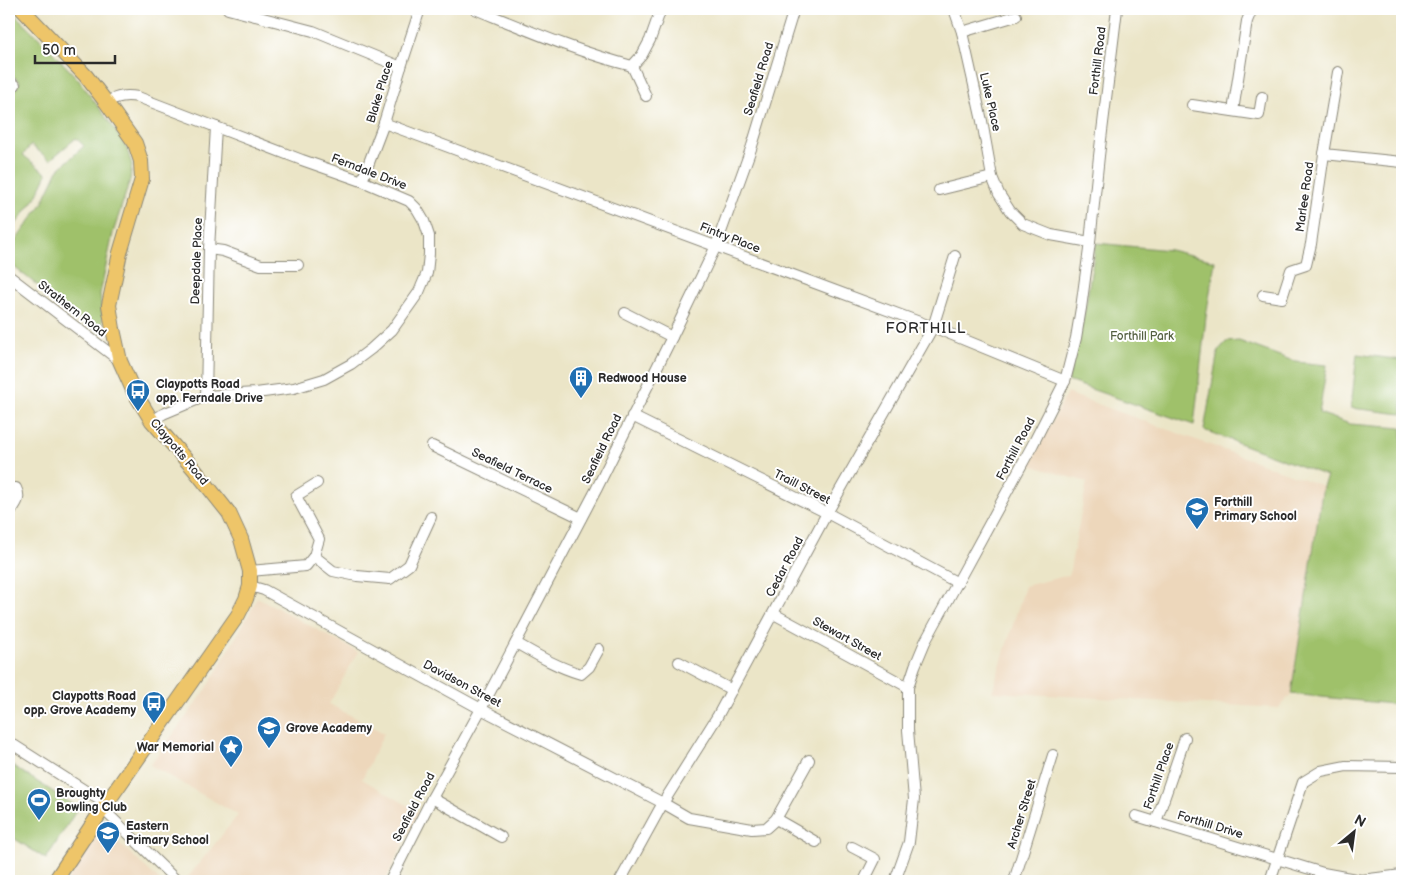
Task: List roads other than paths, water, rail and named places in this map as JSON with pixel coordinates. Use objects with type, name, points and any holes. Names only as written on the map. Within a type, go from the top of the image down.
[{"type":"main road","name":"Claypotts Road","points":[[22,9],[86,76],[135,143],[141,161],[142,179],[120,253],[109,305],[120,362],[133,390],[152,421],[229,513],[241,539],[250,571],[250,586],[238,616],[105,807],[56,881]]},
{"type":"street","points":[[228,9],[314,31],[401,66]]},
{"type":"street","name":"Blake Place","points":[[362,181],[384,122],[420,9]]},
{"type":"street","points":[[475,9],[573,48],[632,66]]},
{"type":"street","points":[[632,66],[642,56],[661,9]]},
{"type":"street","name":"Seafield Road","points":[[390,880],[581,518],[716,246],[752,146],[794,9]]},
{"type":"street","name":"Luke Place","points":[[954,9],[962,32],[992,177],[999,194],[1010,211],[1023,224],[1051,235],[1090,242]]},
{"type":"street","name":"Forthill Road","points":[[896,881],[909,842],[914,799],[908,730],[908,687],[925,642],[1033,444],[1065,381],[1076,338],[1090,242],[1117,9]]},
{"type":"street","points":[[1233,111],[1247,21],[1252,9]]},
{"type":"street","points":[[962,32],[1016,16]]},
{"type":"street","points":[[632,66],[646,96]]},
{"type":"street","name":"Marlee Road","points":[[1264,295],[1282,298],[1291,270],[1306,266],[1338,72]]},
{"type":"street","name":"Ferndale Drive","points":[[106,102],[117,96],[138,98],[362,181],[409,201],[417,209],[424,221],[429,236],[427,273],[419,292],[392,330],[351,364],[324,379],[294,388],[256,393],[206,396],[163,414],[152,421]]},
{"type":"street","points":[[1192,105],[1259,115],[1262,97]]},
{"type":"street","name":"Fintry Place","points":[[384,122],[933,328],[1065,381]]},
{"type":"street","name":"Deepdale Place","points":[[206,396],[209,249],[216,127]]},
{"type":"street","name":"Marlee Road","points":[[1324,154],[1402,162]]},
{"type":"street","points":[[939,190],[992,177]]},
{"type":"street","points":[[209,249],[223,251],[261,265],[298,265]]},
{"type":"street","name":"Cedar Road","points":[[620,881],[663,803],[717,717],[827,513],[933,328],[955,256]]},
{"type":"street","name":"Strathern Road","points":[[9,276],[120,362]]},
{"type":"street","points":[[626,313],[672,338]]},
{"type":"street","name":"Traill Street","points":[[632,416],[827,513],[958,583]]},
{"type":"street","name":"Seafield Terrace","points":[[432,446],[581,518]]},
{"type":"street","points":[[250,571],[306,566],[314,556],[319,540],[296,496],[317,483]]},
{"type":"street","points":[[9,488],[16,488],[19,494],[18,500],[9,514]]},
{"type":"street","points":[[314,556],[333,572],[390,579],[410,565],[430,517]]},
{"type":"street","name":"Davidson Street","points":[[250,586],[264,590],[481,709],[689,818],[752,829],[766,828],[776,818]]},
{"type":"street","name":"Stewart Street","points":[[774,614],[908,687]]},
{"type":"street","points":[[516,643],[567,670],[581,674],[589,667],[599,649]]},
{"type":"street","points":[[679,662],[732,690]]},
{"type":"street","name":"Forthill Place","points":[[1156,822],[1185,738]]},
{"type":"street","points":[[9,742],[105,807],[108,814],[177,881]]},
{"type":"street","name":"Archer Street","points":[[1014,881],[1053,755]]},
{"type":"street","points":[[810,760],[776,818],[816,842]]},
{"type":"street","points":[[1270,881],[1303,782],[1321,771],[1346,766],[1402,767]]},
{"type":"street","points":[[432,798],[501,837]]},
{"type":"street","name":"Forthill Drive","points":[[1136,816],[1323,874],[1361,880],[1402,875]]},
{"type":"street","points":[[852,847],[875,859],[864,881]]},
{"type":"place","name":"Redwood House","points":[[581,399]]},
{"type":"place","name":"Claypotts Road opp. Ferndale Drive","points":[[138,412]]},
{"type":"place","name":"Forthill Primary School","points":[[1197,530]]},
{"type":"place","name":"Claypotts Road opp. Grove Academy","points":[[154,724]]},
{"type":"place","name":"Grove Academy","points":[[269,749]]},
{"type":"place","name":"War Memorial","points":[[231,768]]},
{"type":"place","name":"Broughty Bowling Club","points":[[39,821]]},
{"type":"place","name":"Eastern Primary School","points":[[108,854]]},
{"type":"district","name":"FORTHILL","points":[[926,328]]},
{"type":"park label","name":"Forthill Park","points":[[1142,336]]}]
